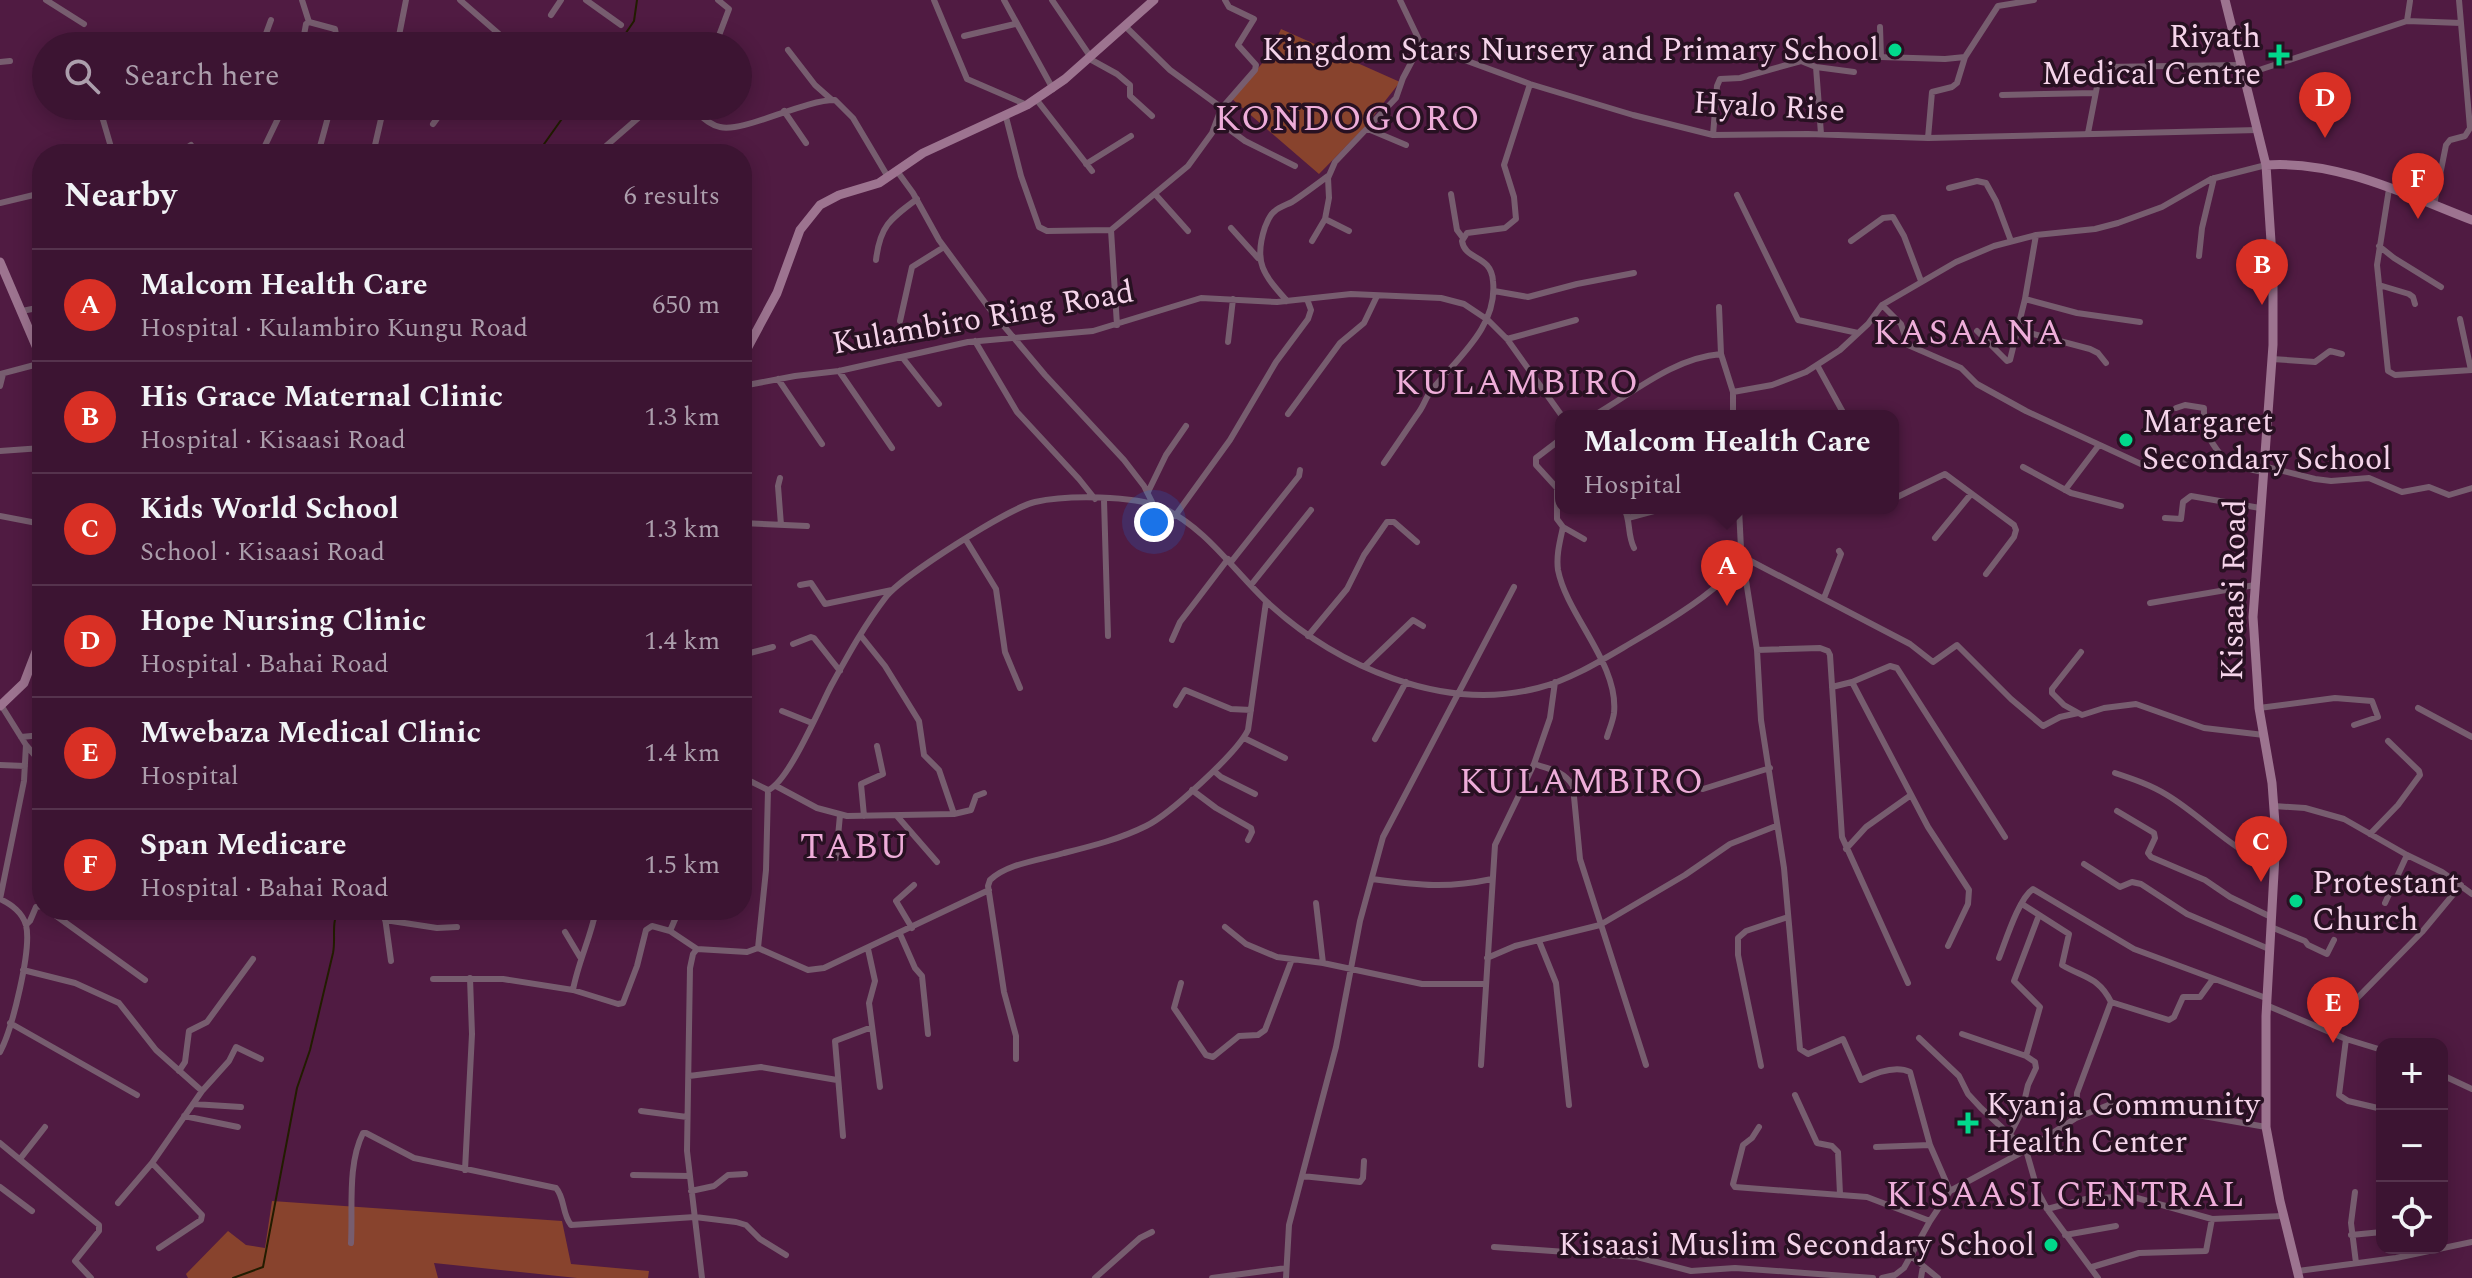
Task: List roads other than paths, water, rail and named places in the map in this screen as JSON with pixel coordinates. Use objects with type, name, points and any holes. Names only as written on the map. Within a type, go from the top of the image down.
[{"type":"main road","points":[[752,338],[777,293],[800,230],[810,214],[829,200],[868,189],[923,153],[1006,117],[1053,89],[1154,0]]},
{"type":"main road","name":"Kisaasi Road","points":[[2225,0],[2266,165],[2274,310],[2253,617],[2259,708],[2274,806],[2275,866],[2266,1002],[2266,1127],[2298,1274]]},
{"type":"main road","points":[[2266,165],[2320,168],[2389,189],[2472,220]]},
{"type":"main road","points":[[0,262],[32,336]]},
{"type":"main road","points":[[1,705],[24,683],[32,662]]},
{"type":"street","points":[[46,0],[84,24]]},
{"type":"street","points":[[302,0],[309,22]]},
{"type":"street","points":[[400,32],[406,0]]},
{"type":"street","points":[[460,0],[497,32]]},
{"type":"street","points":[[551,15],[561,0]]},
{"type":"street","points":[[586,0],[621,25]]},
{"type":"street","points":[[718,0],[729,9],[720,32]]},
{"type":"street","points":[[934,0],[967,79],[1032,102],[1092,171]]},
{"type":"street","points":[[1004,0],[1053,89]]},
{"type":"street","points":[[1052,0],[1089,57],[1124,79],[1130,85],[1130,96],[1152,116]]},
{"type":"street","points":[[1006,117],[1021,176],[1039,227],[1047,231],[1111,230],[1188,166],[1218,121],[1222,108],[1257,66],[1238,45],[1254,19],[1229,7],[1225,0]]},
{"type":"street","points":[[1312,241],[1325,219],[1329,198],[1328,176],[1335,162],[1399,93],[1403,78],[1421,44],[1400,0]]},
{"type":"street","points":[[1928,138],[1932,92],[1955,86],[1965,57],[1994,10],[2009,2],[2034,0]]},
{"type":"street","points":[[2434,205],[2446,145],[2450,140],[2465,136],[2470,128],[2459,0]]},
{"type":"street","points":[[2407,21],[2410,1]]},
{"type":"street","points":[[267,32],[271,20]]},
{"type":"street","points":[[2088,133],[2103,67],[2243,70],[2310,54],[2378,28],[2407,21],[2461,23]]},
{"type":"street","points":[[305,32],[309,22]]},
{"type":"street","points":[[309,22],[335,29],[336,32]]},
{"type":"street","points":[[964,36],[1015,24]]},
{"type":"street","points":[[1126,27],[1170,70],[1222,108]]},
{"type":"street","points":[[1880,27],[1881,57],[1965,57]]},
{"type":"street","name":"Hyalo Rise","points":[[1421,44],[1530,84],[1713,135],[1821,134],[1928,138],[2258,130]]},
{"type":"street","points":[[788,50],[815,85],[853,118],[869,149],[917,199],[944,247],[1012,336],[1124,460],[1148,492],[1153,504]]},
{"type":"street","points":[[0,62],[10,61]]},
{"type":"street","points":[[1713,135],[1720,79],[1740,78],[1801,61],[1816,67],[1854,72]]},
{"type":"street","points":[[1816,67],[1821,134]]},
{"type":"street","points":[[1384,463],[1429,394],[1445,378],[1488,320],[1494,291],[1490,267],[1461,244],[1467,233],[1505,228],[1516,219],[1514,197],[1504,165],[1530,84]]},
{"type":"street","points":[[2002,95],[2095,93]]},
{"type":"street","points":[[707,120],[721,128],[832,100]]},
{"type":"street","points":[[784,111],[806,143]]},
{"type":"street","points":[[103,120],[110,144]]},
{"type":"street","points":[[266,144],[277,120]]},
{"type":"street","points":[[321,144],[327,120]]},
{"type":"street","points":[[375,144],[381,120]]},
{"type":"street","points":[[433,124],[436,120]]},
{"type":"street","points":[[608,144],[636,120]]},
{"type":"street","points":[[1218,121],[1245,141],[1295,166]]},
{"type":"street","points":[[1368,129],[1406,145]]},
{"type":"street","points":[[1086,164],[1131,136]]},
{"type":"street","points":[[1733,392],[1772,385],[1817,365],[1858,333],[1882,305],[1969,257],[2036,235],[2095,229],[2118,223],[2162,207],[2214,178],[2266,165]]},
{"type":"street","points":[[1258,258],[1271,214],[1328,176]]},
{"type":"street","points":[[2199,256],[2214,178]]},
{"type":"street","points":[[1949,188],[1977,181],[1986,183],[2011,241]]},
{"type":"street","points":[[2389,189],[2377,265],[2389,373],[2426,375],[2472,370],[2460,319]]},
{"type":"street","points":[[1155,194],[1188,231]]},
{"type":"street","points":[[1451,194],[1457,230],[1463,238]]},
{"type":"street","points":[[0,203],[32,195]]},
{"type":"street","points":[[1737,195],[1798,320],[1858,333]]},
{"type":"street","points":[[876,260],[878,238],[892,218],[917,199]]},
{"type":"street","points":[[1851,241],[1883,218],[1893,217],[1921,281]]},
{"type":"street","points":[[1325,219],[1349,231]]},
{"type":"street","points":[[1231,228],[1258,258],[1271,283],[1287,301]]},
{"type":"street","points":[[1111,230],[1117,325]]},
{"type":"street","points":[[1977,331],[2009,361],[2025,299],[2036,235]]},
{"type":"street","points":[[2379,246],[2441,287]]},
{"type":"street","points":[[900,321],[911,269],[944,247]]},
{"type":"street","points":[[1494,291],[1528,297],[1634,273]]},
{"type":"street","points":[[2379,285],[2409,294],[2415,304]]},
{"type":"street","name":"Kulambiro Ring Road","points":[[752,384],[839,371],[975,341],[1074,334],[1117,325],[1201,298],[1287,301],[1344,294],[1447,299],[1464,304],[1488,320],[1507,339],[1558,410]]},
{"type":"street","points":[[1288,414],[1340,343],[1364,323],[1377,296]]},
{"type":"street","points":[[1228,342],[1233,299]]},
{"type":"street","points":[[1175,516],[1230,440],[1276,362],[1308,319],[1311,310],[1307,299]]},
{"type":"street","points":[[2025,299],[2077,313],[2140,322]]},
{"type":"street","points":[[1882,305],[1901,324],[1908,345],[1961,368],[1977,384],[2026,411],[2141,464],[2151,465],[2171,459],[2263,469],[2331,481],[2369,478],[2402,492],[2429,487],[2449,495],[2472,488]]},
{"type":"street","points":[[1719,307],[1721,354],[1733,392],[1733,410]]},
{"type":"street","points":[[22,311],[32,309]]},
{"type":"street","points":[[1507,339],[1576,320]]},
{"type":"street","points":[[2018,330],[2090,349],[2106,363]]},
{"type":"street","points":[[975,341],[1017,412],[1095,499]]},
{"type":"street","points":[[2272,359],[2315,362],[2330,351],[2342,354]]},
{"type":"street","points":[[1603,410],[1684,362],[1721,354]]},
{"type":"street","points":[[902,357],[939,404]]},
{"type":"street","points":[[0,386],[2,374],[32,364]]},
{"type":"street","points":[[1817,365],[1842,410]]},
{"type":"street","points":[[839,371],[892,448]]},
{"type":"street","points":[[778,379],[822,444]]},
{"type":"street","points":[[2176,408],[2185,405],[2204,408],[2203,425],[2208,439],[2229,465]]},
{"type":"street","points":[[1148,492],[1166,455],[1186,426]]},
{"type":"street","points":[[1555,444],[1535,462],[1555,486]]},
{"type":"street","points":[[2065,490],[2099,445]]},
{"type":"street","points":[[0,451],[32,449]]},
{"type":"street","points":[[2023,467],[2065,490],[2121,506]]},
{"type":"street","points":[[1172,640],[1182,620],[1299,476],[1300,470]]},
{"type":"street","points":[[1899,496],[1945,474],[2014,525],[2016,530],[2011,544],[1986,574]]},
{"type":"street","points":[[780,478],[781,525]]},
{"type":"street","points":[[1935,538],[1971,494]]},
{"type":"street","points":[[2165,518],[2181,519],[2183,502],[2191,496],[2260,508]]},
{"type":"street","points":[[768,790],[776,786],[840,671],[892,590],[966,540],[1028,504],[1095,499],[1153,504],[1175,516],[1229,561],[1266,602],[1308,636],[1365,666],[1406,682],[1459,693],[1507,693],[1555,682],[1648,633],[1716,587],[1742,553]]},
{"type":"street","points":[[1104,500],[1108,636]]},
{"type":"street","points":[[1251,585],[1311,510]]},
{"type":"street","points":[[1557,514],[1563,527],[1584,539]]},
{"type":"street","points":[[1626,514],[1629,537],[1634,548]]},
{"type":"street","points":[[1628,518],[1643,514]]},
{"type":"street","points":[[1739,514],[1742,553],[1757,650],[1761,720],[1784,868],[1800,1049],[1808,1054],[1843,1039],[1861,1080],[1878,1073],[1907,1070],[1912,1075],[1930,1145],[1950,1191]]},
{"type":"street","points":[[0,516],[32,522]]},
{"type":"street","points":[[1308,636],[1347,589],[1364,555],[1387,522],[1394,522],[1417,542]]},
{"type":"street","points":[[752,524],[807,526]]},
{"type":"street","points":[[1563,527],[1558,550],[1560,575],[1570,601],[1601,659],[1614,710],[1607,737]]},
{"type":"street","points":[[966,540],[996,589],[1005,652],[1020,688]]},
{"type":"street","points":[[1824,598],[1841,554],[1839,551]]},
{"type":"street","points":[[1742,553],[1910,644],[1933,662],[1957,645],[2043,726],[2060,717],[2078,713]]},
{"type":"street","points":[[800,585],[811,583],[825,604],[892,590]]},
{"type":"street","points":[[2150,603],[2255,585]]},
{"type":"street","points":[[1286,1278],[1289,1225],[1336,1047],[1350,969],[1383,837],[1514,587]]},
{"type":"street","points":[[1016,1059],[1016,1036],[1004,992],[989,890],[991,878],[1016,866],[1100,844],[1149,825],[1214,771],[1244,738],[1251,710],[1266,602]]},
{"type":"street","points":[[1365,666],[1413,620],[1423,626]]},
{"type":"street","points":[[861,636],[885,666],[919,721],[922,749],[939,770],[954,814]]},
{"type":"street","points":[[793,644],[814,638],[840,671]]},
{"type":"street","points":[[752,652],[773,647]]},
{"type":"street","points":[[1757,650],[1808,647],[1825,649],[1830,655],[1839,815],[1846,849],[1908,983]]},
{"type":"street","points":[[2081,652],[2052,689],[2056,698],[2084,716],[2104,708],[2136,704],[2204,728],[2264,735]]},
{"type":"street","points":[[1832,687],[1890,666],[1897,668],[2005,837]]},
{"type":"street","points":[[1375,739],[1406,682]]},
{"type":"street","points":[[1481,1065],[1496,841],[1534,764],[1550,718],[1555,682]]},
{"type":"street","points":[[1852,682],[1928,827],[1969,890],[1968,904],[1948,946]]},
{"type":"street","points":[[1176,705],[1185,690],[1227,708],[1251,710]]},
{"type":"street","points":[[2259,708],[2335,698],[2372,701],[2378,717],[2354,725]]},
{"type":"street","points":[[1,705],[32,752]]},
{"type":"street","points":[[2418,708],[2472,737]]},
{"type":"street","points":[[782,711],[812,723]]},
{"type":"street","points":[[21,737],[32,736]]},
{"type":"street","points":[[1244,738],[1285,758]]},
{"type":"street","points":[[2370,834],[2398,805],[2420,775],[2388,741]]},
{"type":"street","points":[[0,1052],[23,970],[26,925],[21,914],[0,899],[25,766],[26,745]]},
{"type":"street","points":[[864,816],[861,784],[883,774],[877,746]]},
{"type":"street","points":[[1534,764],[1568,777],[1573,786],[1580,859],[1646,1065]]},
{"type":"street","points":[[0,765],[25,766]]},
{"type":"street","points":[[1703,789],[1770,768]]},
{"type":"street","points":[[1214,771],[1255,794]]},
{"type":"street","points":[[2115,773],[2167,795],[2230,844],[2255,859],[2275,866]]},
{"type":"street","points":[[752,782],[768,790]]},
{"type":"street","points":[[776,786],[817,808],[840,815],[864,816],[954,814],[971,810],[977,795],[984,793]]},
{"type":"street","points":[[758,948],[766,870],[768,790]]},
{"type":"street","points":[[1192,790],[1209,804],[1251,828],[1248,840]]},
{"type":"street","points":[[1846,849],[1866,827],[1911,795]]},
{"type":"street","points":[[2274,806],[2305,808],[2344,819],[2442,872],[2472,894]]},
{"type":"street","points":[[2117,811],[2154,833],[2155,841],[2148,853],[2151,857],[2202,878],[2324,954],[2327,954],[2334,940]]},
{"type":"street","points":[[836,858],[840,815]]},
{"type":"street","points":[[897,816],[937,862]]},
{"type":"street","points":[[1487,958],[1515,946],[1600,925],[1685,875],[1730,844],[1776,826]]},
{"type":"street","points":[[2385,903],[2407,855]]},
{"type":"street","points":[[2084,864],[2120,887],[2132,882],[2141,884],[2187,914],[2269,949]]},
{"type":"street","points":[[1372,879],[1436,887],[1457,887],[1492,879]]},
{"type":"street","points":[[912,928],[896,901],[914,885]]},
{"type":"street","points":[[2326,1030],[2422,932],[2461,885]]},
{"type":"street","points":[[1999,958],[2022,904],[2033,889],[2122,943],[2153,958],[2213,979],[2346,1039],[2376,1048]]},
{"type":"street","points":[[433,979],[503,979],[573,990],[618,1004],[623,1003],[646,930],[652,926],[670,931],[697,949],[747,952],[758,948],[813,971],[868,949],[989,890]]},
{"type":"street","points":[[1316,903],[1323,963]]},
{"type":"street","points":[[2022,904],[2069,934],[2062,965],[2098,982],[2111,1002],[2077,1093],[2076,1118]]},
{"type":"street","points":[[2026,1056],[2040,1007],[2014,981],[2039,915]]},
{"type":"street","points":[[26,925],[32,916]]},
{"type":"street","points":[[1761,1066],[1738,955],[1738,938],[1746,931],[1788,917]]},
{"type":"street","points":[[62,920],[145,980]]},
{"type":"street","points":[[391,961],[385,920],[437,928],[457,927]]},
{"type":"street","points":[[573,990],[580,957],[594,920]]},
{"type":"street","points":[[670,931],[675,920]]},
{"type":"street","points":[[1225,927],[1253,948],[1277,957],[1323,963],[1422,984],[1485,984]]},
{"type":"street","points":[[565,932],[580,957]]},
{"type":"street","points":[[900,934],[915,968],[922,976],[928,1034]]},
{"type":"street","points":[[1539,941],[1556,983],[1569,1105]]},
{"type":"street","points":[[697,949],[690,968],[687,1117],[689,1176],[702,1278]]},
{"type":"street","points":[[868,949],[875,983],[869,1001],[880,1087]]},
{"type":"street","points":[[179,1071],[185,1062],[189,1031],[207,1022],[253,959]]},
{"type":"street","points":[[1181,983],[1174,1008],[1206,1055],[1213,1057],[1239,1036],[1261,1034],[1265,1030],[1292,959]]},
{"type":"street","points":[[23,970],[75,983],[119,1003],[149,1042],[179,1071],[202,1105],[241,1107]]},
{"type":"street","points":[[465,1170],[472,1034],[470,978]]},
{"type":"street","points":[[2111,1002],[2169,1020],[2174,1017],[2183,997],[2200,997],[2213,979]]},
{"type":"street","points":[[10,1023],[137,1095]]},
{"type":"street","points":[[843,1136],[835,1040],[872,1027]]},
{"type":"street","points":[[1962,1034],[2035,1062],[2036,1068],[2022,1111],[2010,1134]]},
{"type":"street","points":[[1919,1038],[1959,1076],[1968,1094],[2026,1150],[2038,1192],[2047,1209],[2098,1278]]},
{"type":"street","points":[[2346,1039],[2339,1095],[2348,1101],[2376,1108]]},
{"type":"street","points":[[118,1203],[152,1163],[197,1097],[229,1061],[236,1047],[261,1059]]},
{"type":"street","points":[[689,1076],[761,1067],[837,1080]]},
{"type":"street","points":[[2448,1078],[2472,1089]]},
{"type":"street","points":[[1795,1095],[1817,1143],[1832,1146],[1838,1152],[1840,1194]]},
{"type":"street","points":[[1882,1278],[1900,1273],[1950,1191],[2100,1107],[2129,1103],[2266,1127]]},
{"type":"street","points":[[641,1111],[687,1117]]},
{"type":"street","points":[[184,1116],[238,1127]]},
{"type":"street","points":[[20,1159],[45,1127]]},
{"type":"street","points":[[1759,1127],[1741,1149],[1733,1184],[1735,1187],[1840,1194],[1876,1200],[1930,1221]]},
{"type":"street","points":[[351,1243],[354,1168],[363,1133],[414,1158],[556,1188],[571,1225],[695,1217],[743,1223],[760,1239],[786,1255]]},
{"type":"street","points":[[0,1143],[99,1225],[99,1231],[75,1261],[91,1278]]},
{"type":"street","points":[[1876,1147],[1930,1145]]},
{"type":"street","points":[[1302,1176],[1360,1182],[1364,1161]]},
{"type":"street","points":[[152,1163],[202,1215],[201,1220],[159,1248]]},
{"type":"street","points":[[691,1191],[715,1186],[728,1175],[745,1174]]},
{"type":"street","points":[[633,1175],[689,1176]]},
{"type":"street","points":[[0,1187],[32,1211]]},
{"type":"street","points":[[2355,1192],[2351,1235],[2356,1263]]},
{"type":"street","points":[[2047,1209],[2086,1199],[2130,1197],[2212,1219],[2283,1216]]},
{"type":"street","points":[[2092,1267],[2139,1253],[2206,1251],[2212,1219]]},
{"type":"street","points":[[2065,1235],[2116,1226]]},
{"type":"street","points":[[99,1231],[105,1237]]},
{"type":"street","points":[[1095,1278],[1140,1238],[1152,1232]]},
{"type":"street","points":[[2351,1235],[2376,1233]]},
{"type":"street","points":[[2298,1274],[2472,1242]]},
{"type":"street","points":[[1494,1247],[1637,1257],[1691,1271],[1735,1268],[1873,1278]]},
{"type":"street","points":[[1911,1256],[1938,1278]]},
{"type":"street","points":[[1921,1278],[1923,1266]]},
{"type":"street","points":[[1212,1278],[1286,1268]]},
{"type":"waterway","points":[[627,32],[634,21],[637,0]]},
{"type":"waterway","points":[[544,144],[561,120]]},
{"type":"waterway","points":[[233,1278],[263,1267],[297,1088],[310,1050],[333,953],[335,920]]},
{"type":"place","name":"Kingdom Stars Nursery and Primary School","points":[[1895,50]]},
{"type":"place","name":"Riyath Medical Centre","points":[[2279,55]]},
{"type":"place","name":"Hope Nursing Clinic","points":[[2325,138]]},
{"type":"place","name":"Span Medicare","points":[[2418,219]]},
{"type":"place","name":"His Grace Maternal Clinic","points":[[2262,305]]},
{"type":"place","name":"Margaret Secondary School","points":[[2126,440]]},
{"type":"place","name":"Malcom Health Care","points":[[1727,606]]},
{"type":"place","name":"Kids World School","points":[[2261,882]]},
{"type":"place","name":"Protestant Church","points":[[2296,901]]},
{"type":"place","name":"Mwebaza Medical Clinic","points":[[2333,1043]]},
{"type":"place","name":"Kyanja Community Health Center","points":[[1968,1123]]},
{"type":"place","name":"Kisaasi Muslim Secondary School","points":[[2051,1245]]},
{"type":"district","name":"KONDOGORO","points":[[1348,119]]},
{"type":"district","name":"KASAANA","points":[[1969,333]]},
{"type":"district","name":"KULAMBIRO","points":[[1517,383]]},
{"type":"district","name":"KULAMBIRO","points":[[1582,782]]},
{"type":"district","name":"TABU","points":[[855,847]]},
{"type":"district","name":"KISAASI CENTRAL","points":[[2066,1195]]}]
